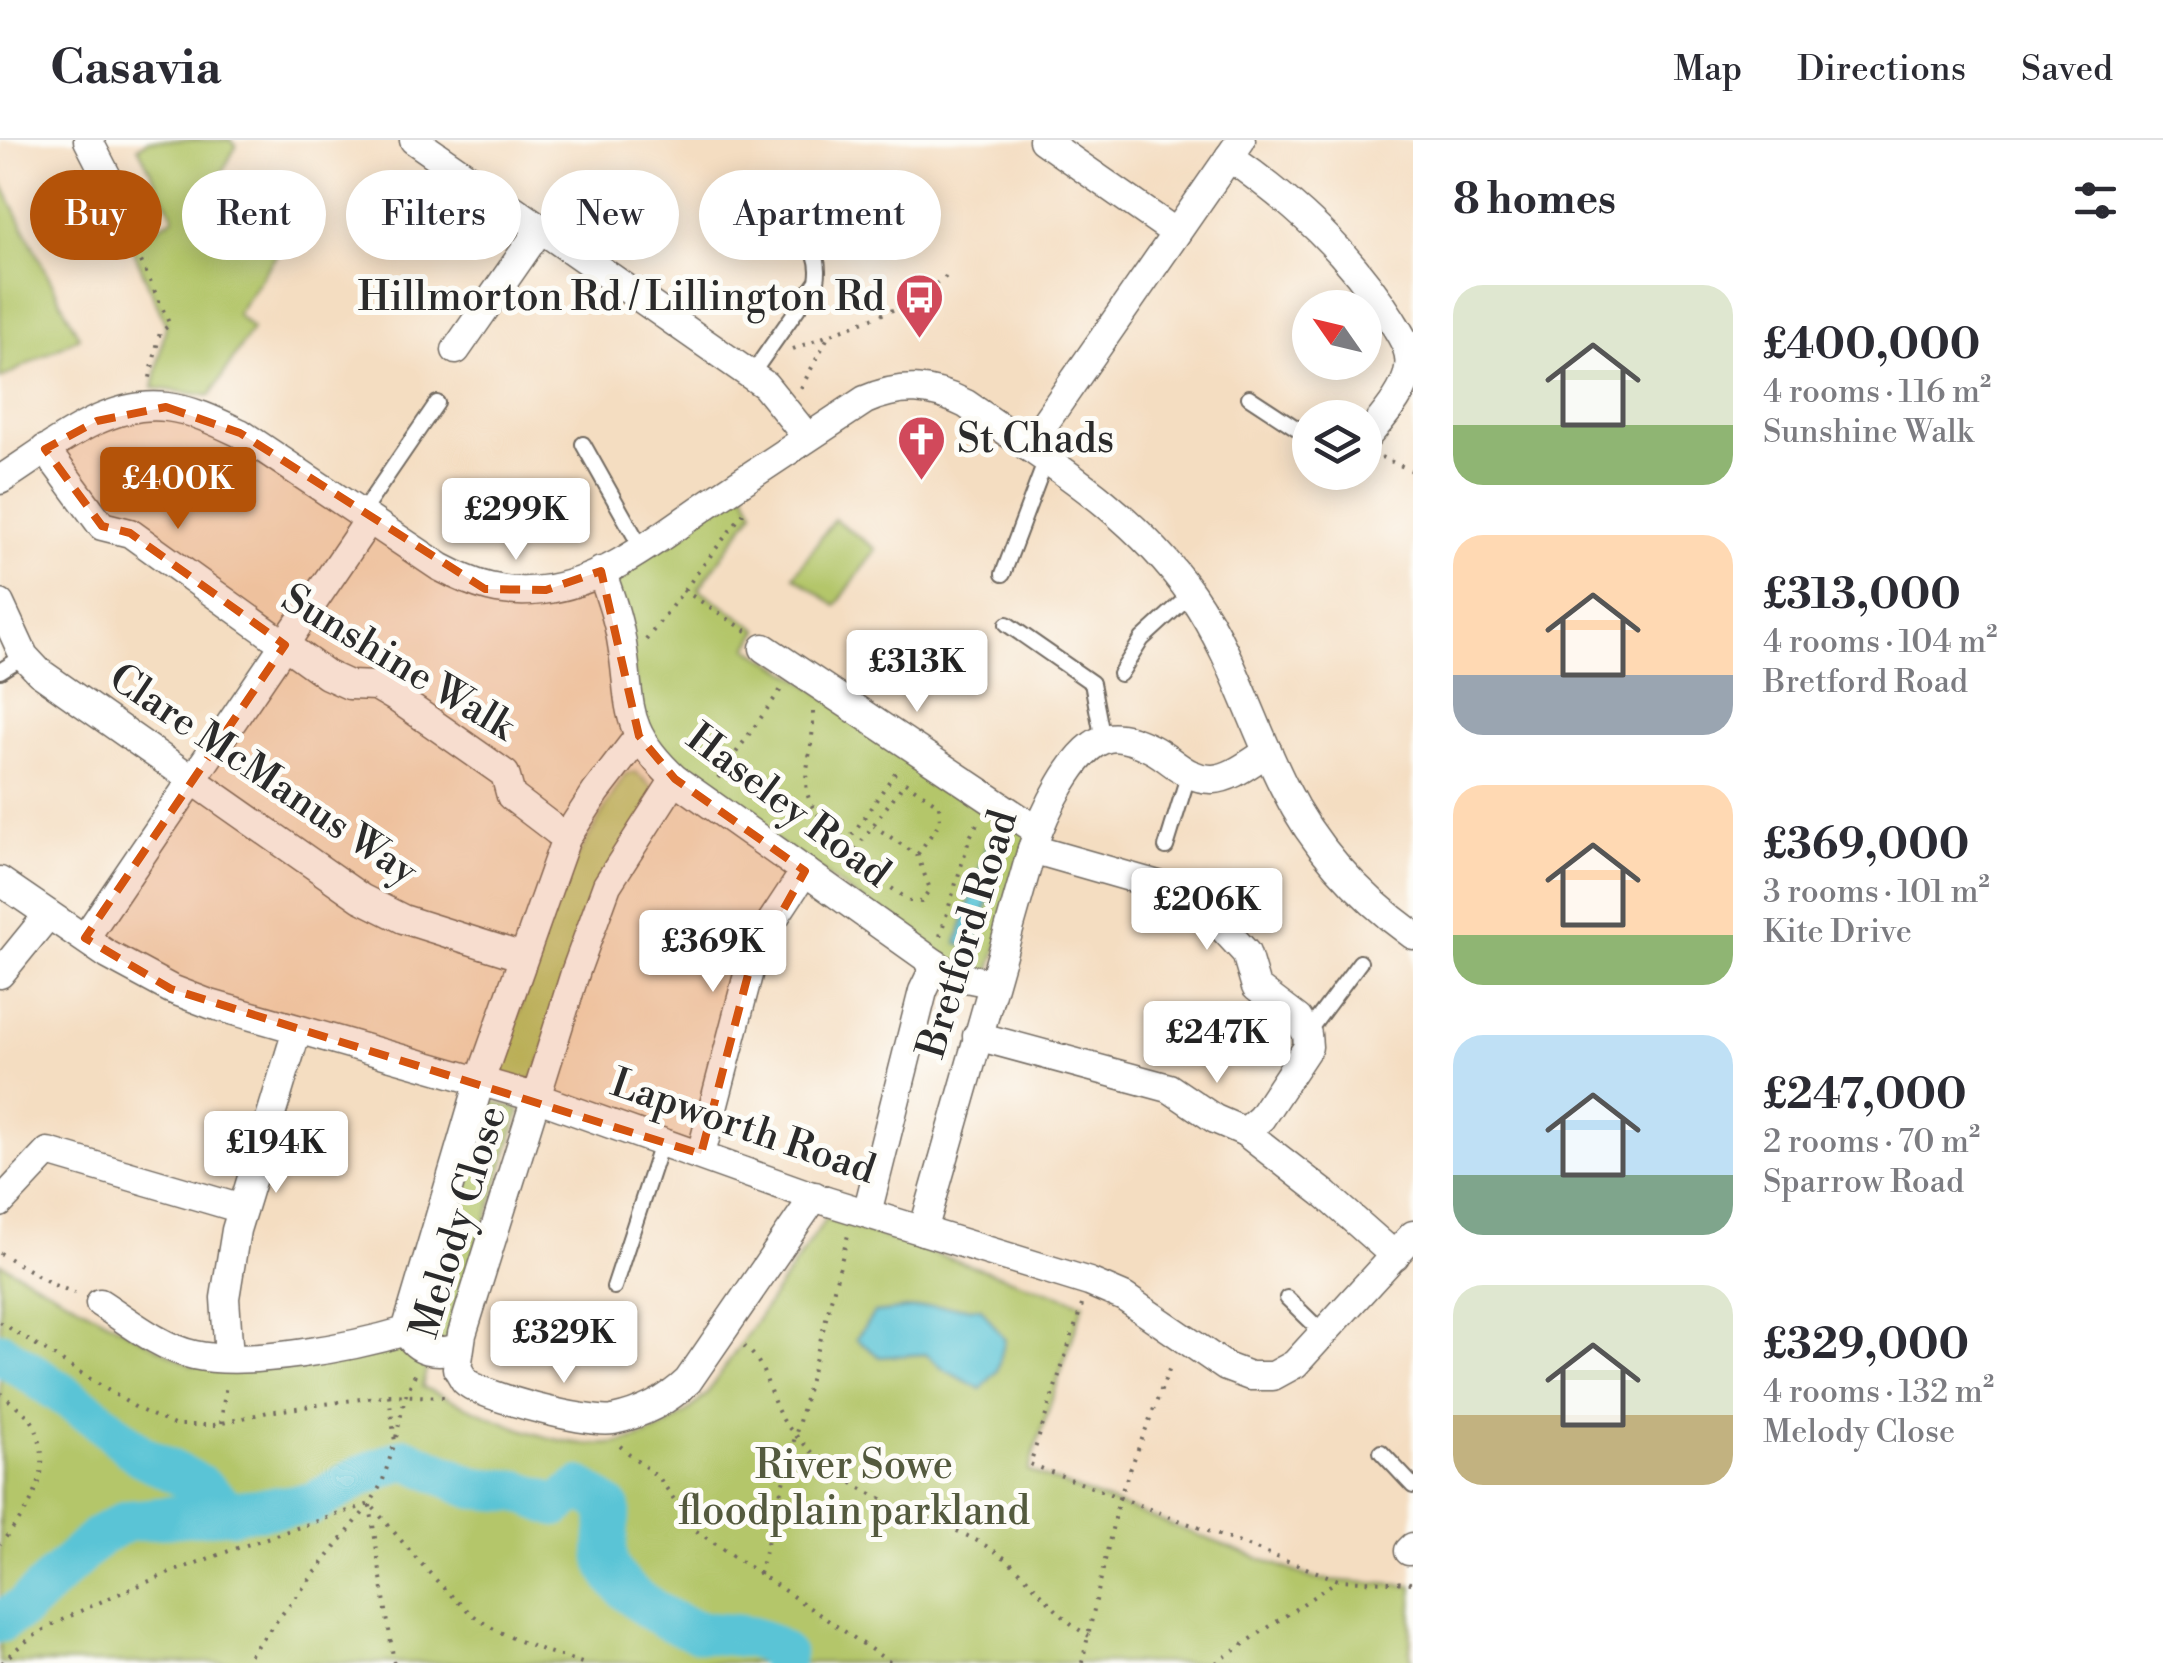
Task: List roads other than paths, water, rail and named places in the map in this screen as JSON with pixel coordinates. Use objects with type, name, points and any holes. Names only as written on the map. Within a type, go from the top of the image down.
[{"type":"street","points":[[88,140],[103,170]]},
{"type":"street","points":[[414,140],[445,149],[540,230],[751,375],[783,405],[807,438]]},
{"type":"street","points":[[1043,140],[1176,233]]},
{"type":"street","points":[[1037,453],[1176,233],[1235,148],[1317,226],[1372,289],[1403,338],[1409,352],[1406,378],[1382,425]]},
{"type":"street","points":[[456,350],[540,230]]},
{"type":"street","points":[[0,480],[97,421],[146,407],[166,407],[216,421],[266,449],[440,568],[485,589],[546,590],[575,583],[642,549],[865,400],[886,391],[918,388],[945,393],[1037,453],[1129,522],[1156,548],[1191,594],[1217,639],[1303,821],[1359,891],[1413,934]]},
{"type":"street","name":"Sunshine Walk","points":[[45,450],[102,526],[130,533],[327,676],[349,685],[376,686],[412,708],[505,774],[511,796],[566,838]]},
{"type":"street","points":[[84,938],[285,644],[365,517]]},
{"type":"street","name":"Haseley Road","points":[[601,571],[615,610],[628,708],[654,760],[675,779],[951,975],[991,983]]},
{"type":"street","name":"Clare McManus Way","points":[[0,604],[12,664],[40,672],[361,898],[403,920],[522,958]]},
{"type":"street","points":[[764,648],[993,802],[1035,840],[1200,897],[1246,953],[1256,987],[1298,1019],[1307,1034],[1308,1047],[1261,1118],[1245,1132]]},
{"type":"street","points":[[458,1349],[424,1350],[412,1342],[406,1331],[480,1081],[566,838],[639,736]]},
{"type":"street","points":[[1103,740],[1126,738],[1154,750],[1189,773],[1214,779],[1231,774],[1268,752]]},
{"type":"street","name":"Bretford Road","points":[[924,1231],[991,983],[1035,840],[1046,810],[1082,756],[1103,740]]},
{"type":"street","name":"Melody Close","points":[[675,779],[606,885],[458,1349],[457,1368],[467,1383],[558,1414],[610,1421],[649,1409],[688,1381],[815,1196]]},
{"type":"street","points":[[700,1154],[749,971],[770,924],[813,876]]},
{"type":"street","name":"Lapworth Road","points":[[0,881],[84,938],[170,989],[297,1030],[538,1098],[815,1196],[1089,1282],[1124,1297],[1226,1367],[1250,1376],[1272,1376],[1294,1364],[1404,1246]]},
{"type":"street","points":[[0,974],[48,915]]},
{"type":"street","name":"Bretford Road","points":[[860,1211],[931,961]]},
{"type":"street","points":[[228,1358],[226,1298],[236,1230],[297,1030]]},
{"type":"street","points":[[977,1036],[1169,1088],[1215,1119],[1245,1132],[1326,1195],[1404,1246]]},
{"type":"street","points":[[0,1202],[48,1152],[242,1209]]},
{"type":"street","points":[[100,1304],[192,1355],[228,1358],[345,1345],[406,1331]]},
{"type":"lane","points":[[751,375],[818,282],[818,260]]},
{"type":"lane","points":[[1249,397],[1292,425]]},
{"type":"lane","points":[[365,517],[438,404]]},
{"type":"lane","points":[[582,444],[642,549]]},
{"type":"lane","points":[[1002,574],[1037,453]]},
{"type":"lane","points":[[1120,674],[1142,638],[1191,594]]},
{"type":"lane","points":[[1008,624],[1092,683],[1103,740]]},
{"type":"lane","points":[[1166,847],[1189,773]]},
{"type":"lane","points":[[1307,1034],[1360,962]]},
{"type":"lane","points":[[614,1286],[662,1141]]},
{"type":"lane","points":[[1287,1298],[1324,1334]]},
{"type":"lane","points":[[1381,1452],[1413,1486]]},
{"type":"water","points":[[990,836],[1006,841],[974,948],[957,943]]},
{"type":"water","points":[[933,1306],[981,1308],[1005,1340],[997,1371],[981,1389],[943,1369],[926,1354],[880,1357],[856,1339],[874,1313]]},
{"type":"waterway","points":[[0,1352],[95,1416],[140,1455],[198,1484],[232,1513]]},
{"type":"waterway","points":[[0,1622],[23,1608],[99,1536],[127,1521],[311,1504],[363,1475],[406,1458],[474,1488],[519,1491],[556,1506],[581,1488],[610,1509],[608,1564],[632,1596],[682,1626],[762,1641],[784,1655],[782,1663]]},
{"type":"place","name":"Hillmorton Rd / Lillington Rd","points":[[920,340]]},
{"type":"place","name":"St Chads","points":[[922,482]]},
{"type":"park label","name":"River Sowe floodplain parkland","points":[[854,1489]]}]
